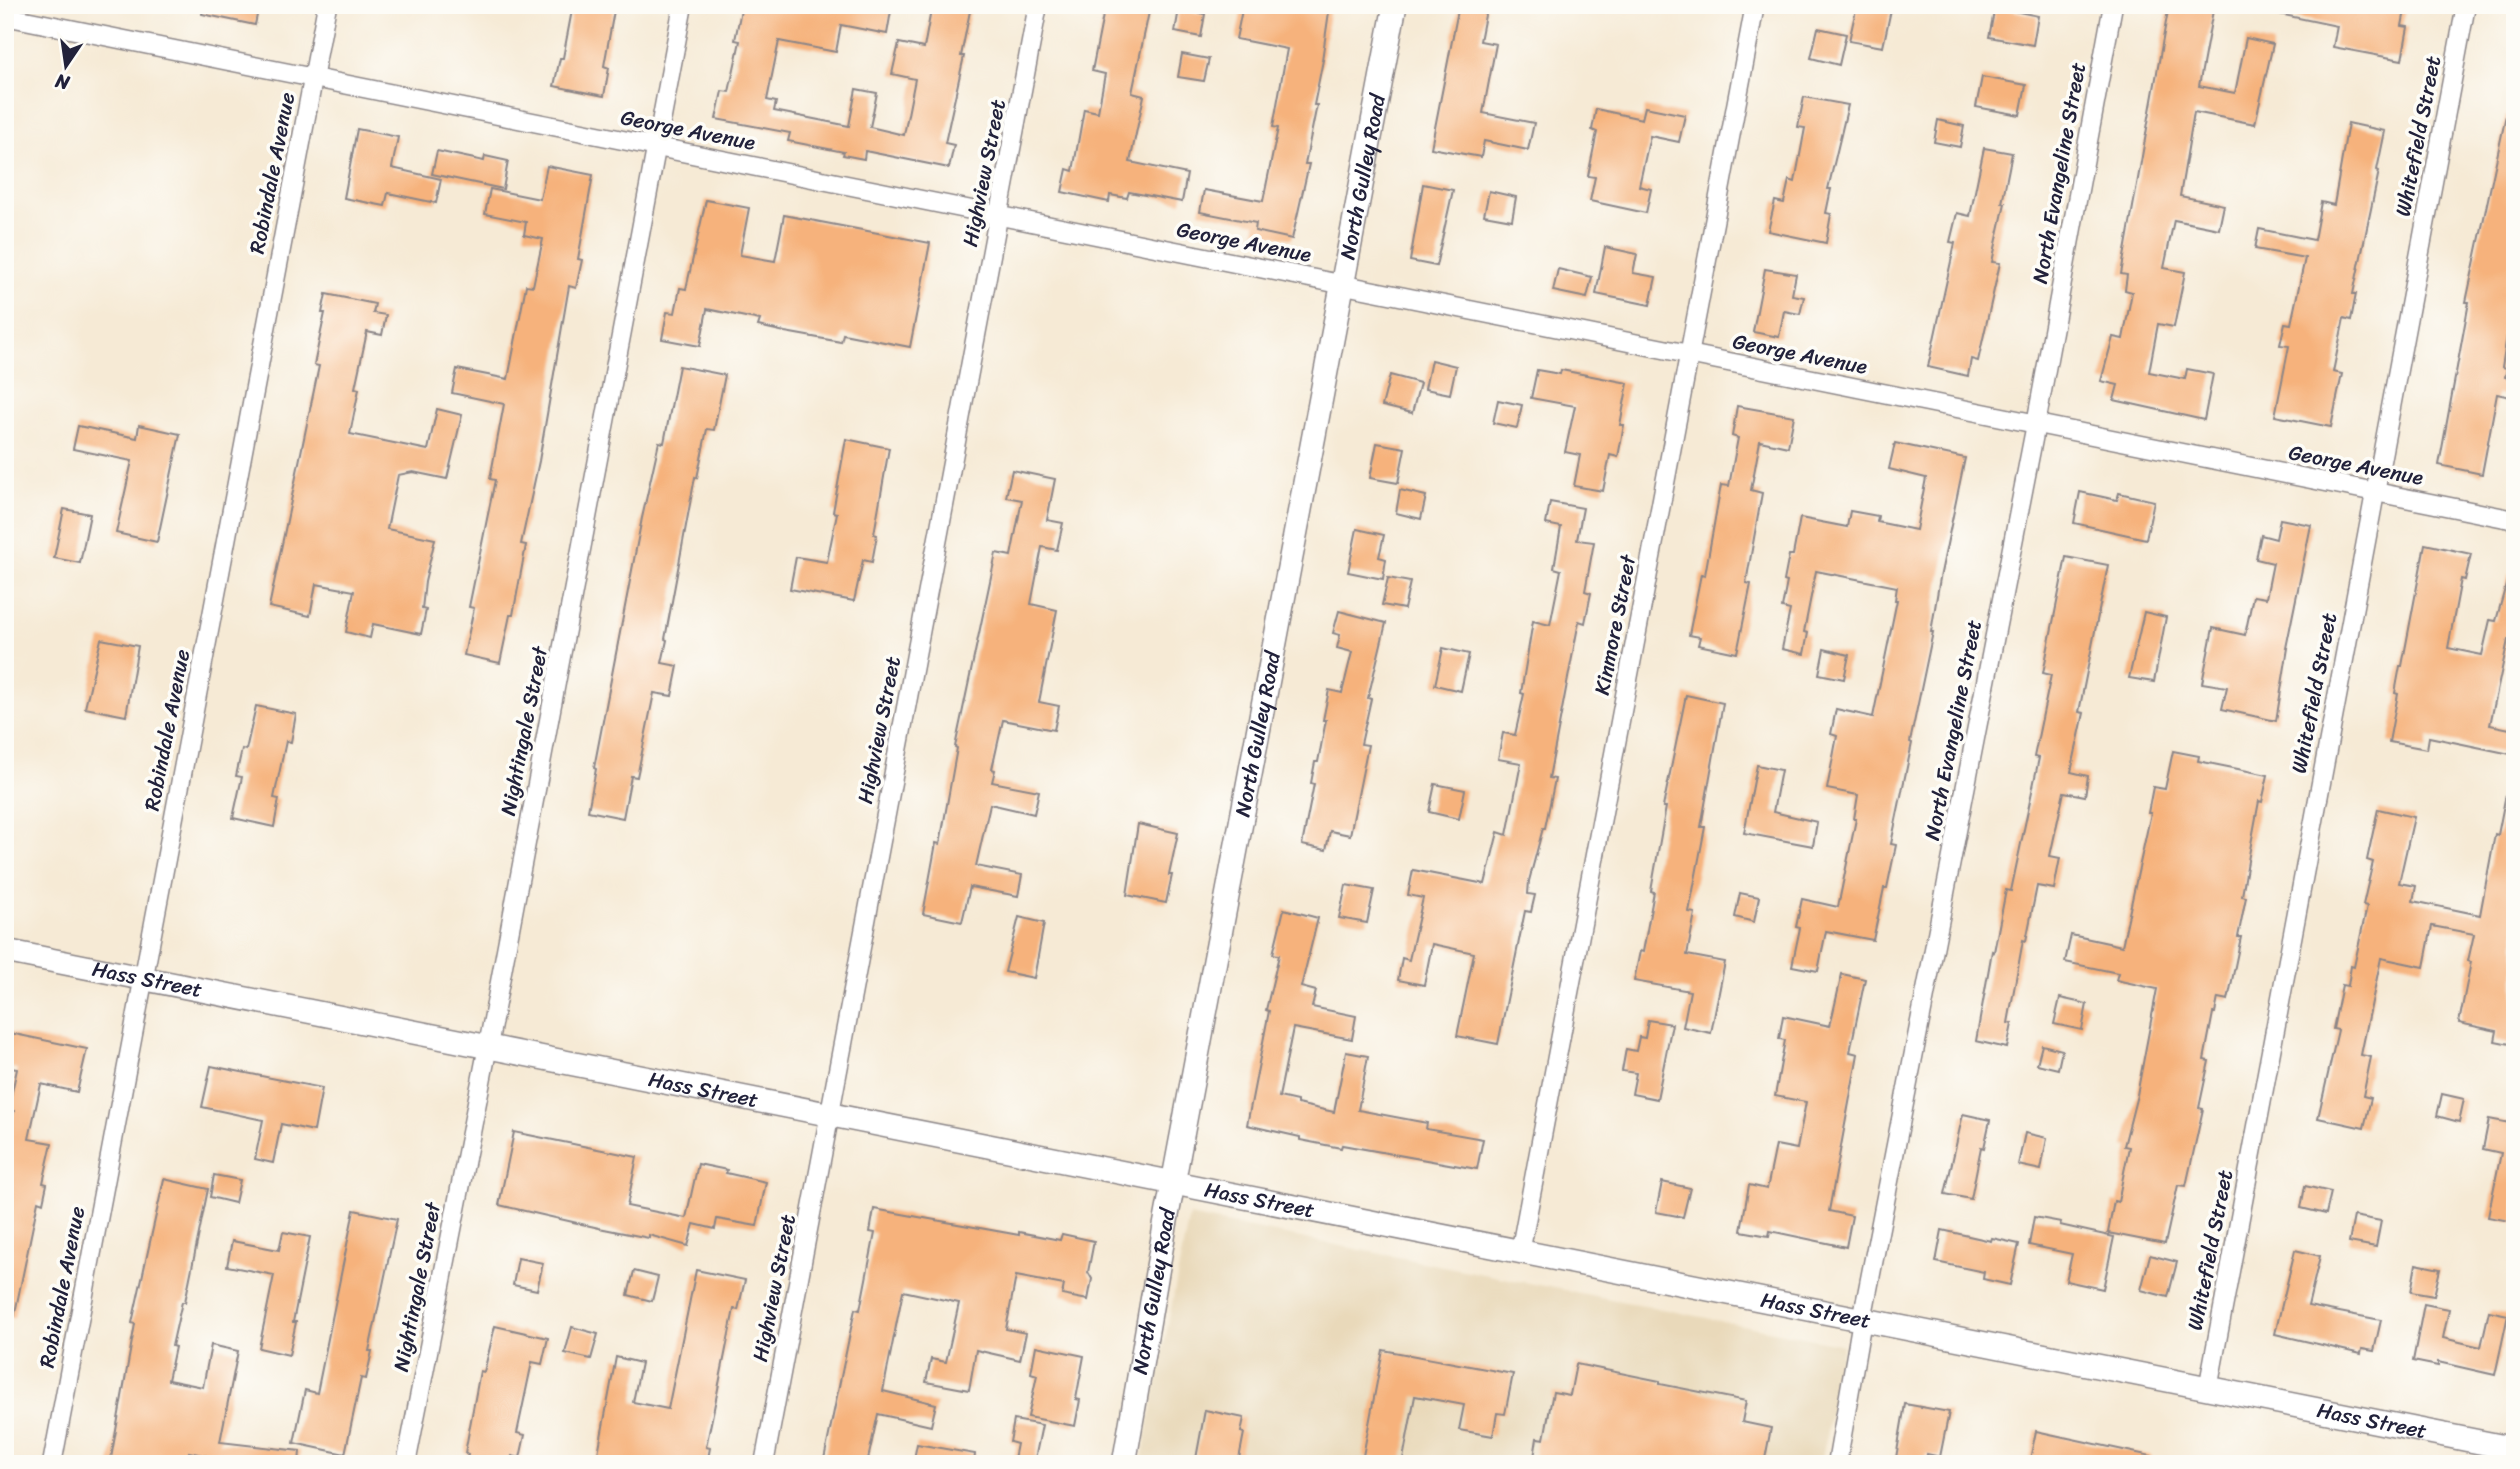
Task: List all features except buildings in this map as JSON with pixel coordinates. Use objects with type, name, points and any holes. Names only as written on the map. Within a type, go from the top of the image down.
[{"type":"street","name":"Robindale Avenue","points":[[52,1464],[327,5]]},
{"type":"street","name":"Nightingale Street","points":[[406,1464],[488,1046],[683,5]]},
{"type":"street","name":"Highview Street","points":[[764,1464],[1038,5]]},
{"type":"street","name":"North Gulley Road","points":[[1124,1464],[1173,1184],[1395,5]]},
{"type":"street","name":"Kinmore Street","points":[[1520,1252],[1755,5]]},
{"type":"street","name":"North Evangeline Street","points":[[1837,1464],[1862,1320],[2036,424],[2113,5]]},
{"type":"street","name":"Whitefield Street","points":[[2208,1390],[2466,5]]},
{"type":"street","name":"George Avenue","points":[[5,16],[2515,520]]},
{"type":"street","name":"Hass Street","points":[[5,951],[2515,1449]]},
{"type":"shaded area","points":[[1189,1216],[1843,1345],[1821,1464],[1141,1464]]}]
